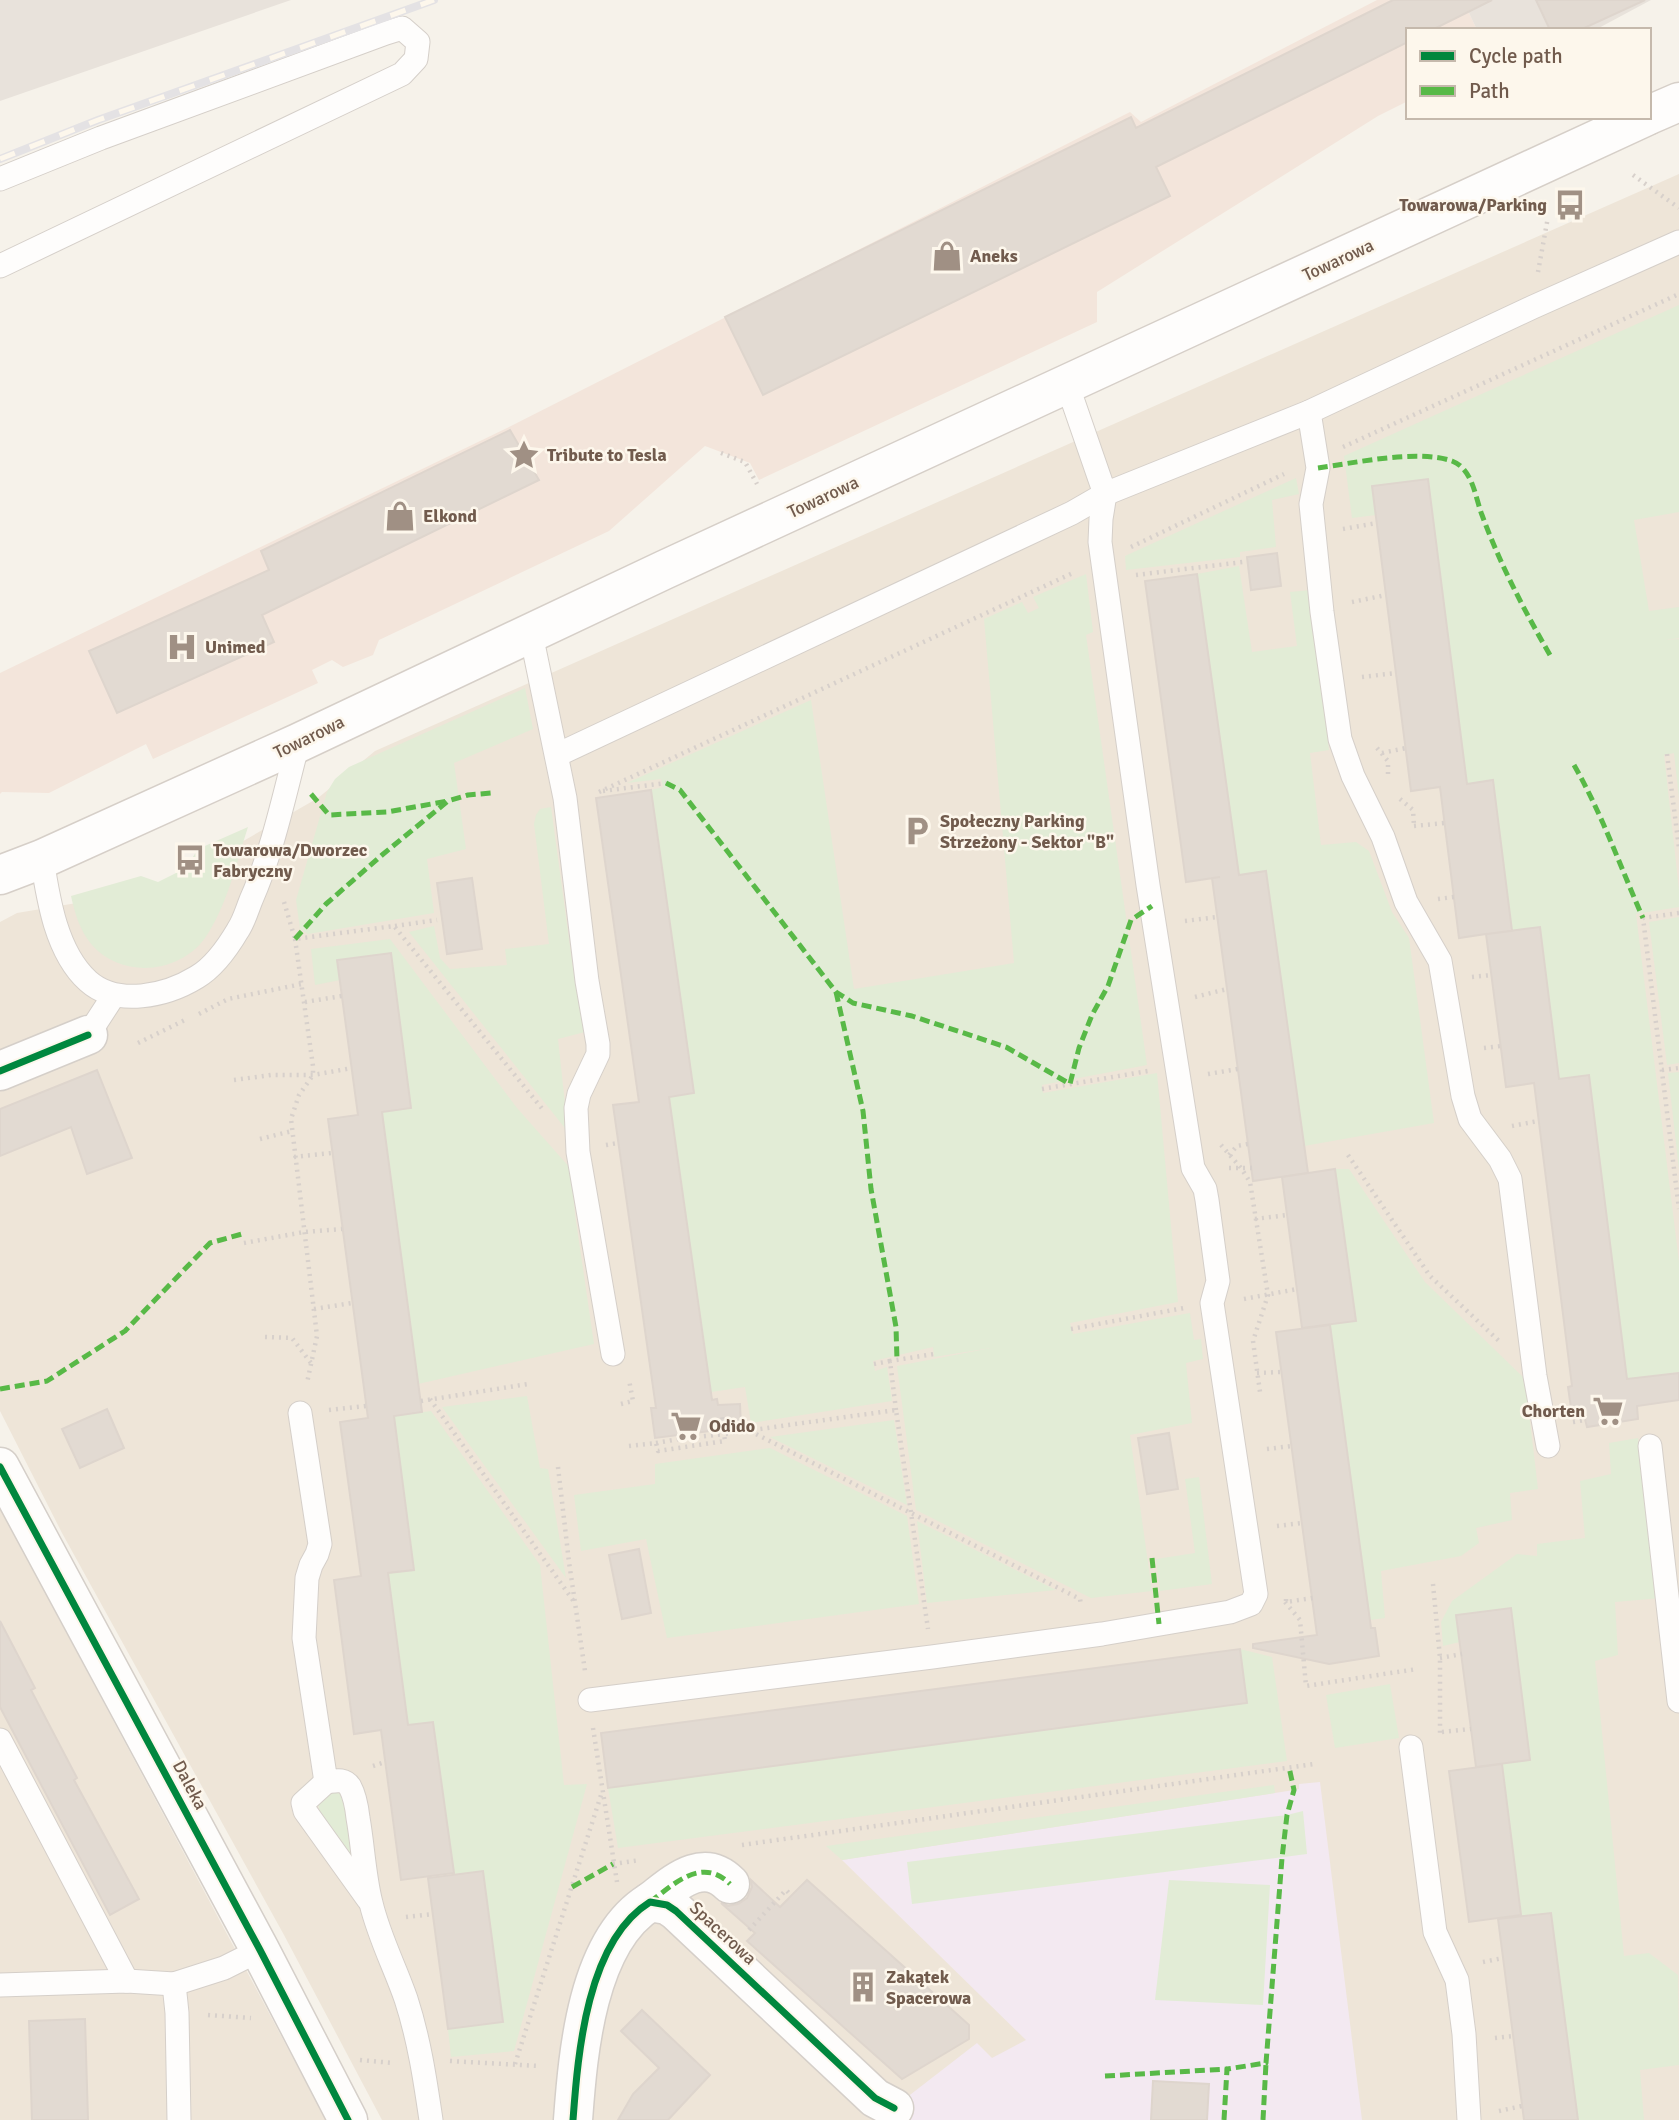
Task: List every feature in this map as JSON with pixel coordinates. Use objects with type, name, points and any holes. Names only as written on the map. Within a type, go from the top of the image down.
[{"type":"main road","name":"Towarowa","points":[[1651,114],[1679,102]]},
{"type":"main road","name":"Towarowa","points":[[0,876],[298,743],[664,570],[1641,119]]},
{"type":"main road","points":[[0,1071],[88,1035]]},
{"type":"main road","name":"Daleka","points":[[0,1467],[260,1950],[348,2120]]},
{"type":"main road","points":[[573,2120],[581,2048],[593,1988],[603,1958],[615,1936],[632,1915],[682,1879],[707,1871],[716,1873],[730,1884]]},
{"type":"main road","name":"Spacerowa","points":[[650,1902],[667,1905],[676,1911],[875,2098],[898,2109]]},
{"type":"lane","points":[[0,179],[101,138],[386,33],[402,28],[418,42],[416,59],[402,74],[0,266]]},
{"type":"lane","points":[[557,755],[1072,513],[1105,494],[1309,412],[1679,242]]},
{"type":"lane","points":[[590,1700],[1085,1636],[1230,1612],[1251,1604],[1256,1594],[1212,1303],[1218,1281],[1207,1200],[1205,1189],[1193,1168],[1148,885],[1100,542],[1105,494],[1067,384]]},
{"type":"lane","points":[[1309,412],[1318,468],[1311,504],[1322,612],[1340,739],[1353,776],[1383,837],[1406,902],[1440,961],[1463,1096],[1470,1119],[1500,1159],[1510,1179],[1535,1376],[1548,1446]]},
{"type":"lane","points":[[531,634],[565,798],[587,981],[598,1044],[598,1054],[579,1094],[576,1108],[578,1152],[613,1354]]},
{"type":"lane","points":[[42,859],[50,911],[72,960],[88,981],[114,995],[140,997],[165,992],[198,977],[219,957],[239,929],[271,850],[298,743]]},
{"type":"lane","points":[[88,1035],[114,995]]},
{"type":"lane","points":[[300,1413],[320,1544],[307,1578],[304,1638],[326,1782]]},
{"type":"lane","points":[[1650,1446],[1679,1701]]},
{"type":"lane","points":[[0,1741],[127,1980]]},
{"type":"lane","points":[[1411,1747],[1435,1932],[1457,1980],[1464,2034],[1469,2120]]},
{"type":"lane","points":[[370,1902],[305,1811],[303,1803],[326,1782],[341,1781],[347,1783],[352,1790],[370,1902],[386,1952],[434,2063],[431,2120]]},
{"type":"lane","points":[[0,1985],[127,1980],[174,1984],[224,1968],[260,1950]]},
{"type":"lane","points":[[174,1984],[179,2120]]},
{"type":"path","points":[[1633,176],[1679,208]]},
{"type":"path","points":[[1533,307],[1548,217]]},
{"type":"path","points":[[599,792],[1679,294]]},
{"type":"path","points":[[721,453],[745,462],[760,488]]},
{"type":"path","points":[[1343,529],[1377,523]]},
{"type":"path","points":[[1136,575],[1242,562]]},
{"type":"path","points":[[1352,602],[1386,596]]},
{"type":"path","points":[[1361,677],[1396,673]]},
{"type":"path","points":[[1382,753],[1406,748]]},
{"type":"path","points":[[1667,754],[1679,848]]},
{"type":"path","points":[[565,798],[666,783]]},
{"type":"path","points":[[1414,826],[1445,823]]},
{"type":"path","points":[[281,891],[295,939],[313,1075],[294,1106],[290,1119],[317,1336],[300,1413]]},
{"type":"path","points":[[1679,913],[1643,918],[1679,1209]]},
{"type":"path","points":[[1185,921],[1217,917]]},
{"type":"path","points":[[295,939],[437,920]]},
{"type":"path","points":[[394,926],[578,1152],[618,1143]]},
{"type":"path","points":[[138,1043],[228,999],[302,985]]},
{"type":"path","points":[[1195,997],[1227,989]]},
{"type":"path","points":[[305,1002],[342,996]]},
{"type":"path","points":[[1042,1090],[1177,1067]]},
{"type":"path","points":[[234,1080],[271,1075],[313,1075],[352,1068]]},
{"type":"path","points":[[1662,1070],[1679,1068]]},
{"type":"path","points":[[1206,1074],[1238,1069]]},
{"type":"path","points":[[1511,1126],[1538,1121]]},
{"type":"path","points":[[260,1139],[292,1131]]},
{"type":"path","points":[[1230,1155],[1237,1146],[1248,1144]]},
{"type":"path","points":[[294,1157],[332,1153]]},
{"type":"path","points":[[1348,1155],[1430,1276],[1535,1376]]},
{"type":"path","points":[[1255,1219],[1287,1215]]},
{"type":"path","points":[[244,1243],[304,1232],[342,1229]]},
{"type":"path","points":[[1071,1329],[1297,1289]]},
{"type":"path","points":[[314,1309],[352,1303]]},
{"type":"path","points":[[265,1337],[292,1338],[312,1364]]},
{"type":"path","points":[[874,1364],[934,1354]]},
{"type":"path","points":[[890,1361],[932,1657]]},
{"type":"path","points":[[1257,1373],[1281,1371]]},
{"type":"path","points":[[421,1401],[528,1384]]},
{"type":"path","points":[[429,1399],[575,1603],[558,1467]]},
{"type":"path","points":[[697,1437],[896,1409]]},
{"type":"path","points":[[656,1443],[658,1451],[725,1441],[722,1414]]},
{"type":"path","points":[[750,1431],[1080,1599],[1085,1636]]},
{"type":"path","points":[[629,1446],[679,1439]]},
{"type":"path","points":[[1267,1449],[1292,1446]]},
{"type":"path","points":[[1276,1526],[1302,1523]]},
{"type":"path","points":[[1286,1602],[1300,1620],[1306,1686],[1417,1669]]},
{"type":"path","points":[[1440,1658],[1462,1654]]},
{"type":"path","points":[[1441,1732],[1471,1729]]},
{"type":"path","points":[[737,1846],[1314,1764]]},
{"type":"path","points":[[358,2060],[515,2064],[602,1791]]},
{"type":"path","points":[[613,1864],[640,1860]]},
{"type":"path","points":[[177,2013],[254,2019]]},
{"type":"path","points":[[1497,2112],[1522,2106]]},
{"type":"shaded area","points":[[0,0],[291,0],[0,101]]},
{"type":"shaded area","points":[[1377,0],[1463,0],[1476,28],[1406,28],[1406,102],[1378,116],[1097,292],[1097,322],[759,480],[750,463],[705,446],[609,531],[379,640],[373,655],[343,667],[332,660],[312,670],[318,683],[153,759],[146,744],[49,793],[0,794],[0,673],[507,428],[1130,112],[1141,122]]},
{"type":"shaded area","points":[[1463,0],[1651,0],[1599,28],[1476,28]]},
{"type":"shaded area","points":[[1679,174],[1679,2120],[382,2120],[284,1935],[62,1533],[0,1411],[0,922],[17,913],[160,889],[318,798],[375,751]]},
{"type":"shaded area","points":[[0,1508],[326,2120],[0,2120]]},
{"type":"shaded area","points":[[1320,1782],[1362,2120],[900,2120],[906,2098],[977,2043],[992,2058],[1026,2040],[842,1860],[1294,1790],[1299,1789],[1299,1784]]},
{"type":"green space","points":[[1679,305],[1679,512],[1634,520],[1649,611],[1679,607],[1679,638],[1666,640],[1679,639],[1679,798],[1674,753],[1664,755],[1679,907],[1636,914],[1679,1262],[1679,1372],[1627,1379],[1589,1075],[1559,1079],[1540,928],[1512,931],[1493,781],[1467,784],[1428,480],[1372,486],[1376,515],[1352,518],[1344,456]]},
{"type":"green space","points":[[1296,478],[1299,494],[1272,500],[1276,547],[1240,552],[1240,557],[1126,570],[1125,556]]},
{"type":"green space","points":[[1239,566],[1252,652],[1297,646],[1290,592],[1310,590],[1329,750],[1310,753],[1321,845],[1356,842],[1369,851],[1392,912],[1409,938],[1434,1123],[1304,1146],[1266,871],[1239,875],[1197,574]]},
{"type":"green space","points":[[1086,574],[1093,632],[1086,635],[1147,1065],[1042,1085],[1043,1093],[1157,1073],[1178,1302],[1070,1323],[1073,1334],[1190,1313],[1194,1340],[1201,1339],[1203,1359],[1186,1363],[1192,1423],[1130,1435],[1152,1591],[1091,1598],[916,1510],[897,1366],[991,1348],[934,1357],[933,1347],[873,1361],[875,1371],[887,1367],[892,1401],[751,1423],[745,1387],[711,1392],[669,1097],[694,1093],[651,790],[663,787],[661,779],[627,783],[811,700],[854,989],[1014,963],[984,619],[1022,602],[1028,613],[1039,608],[1033,597]]},
{"type":"green space","points":[[525,688],[533,729],[454,763],[466,849],[427,859],[434,913],[308,934],[300,929],[296,900],[327,792],[335,779],[349,767]]},
{"type":"green space","points":[[551,807],[572,961],[585,1032],[558,1039],[568,1132],[409,932],[434,926],[440,958],[450,969],[507,965],[505,949],[549,944],[534,824],[540,809]]},
{"type":"green space","points":[[248,827],[213,926],[194,950],[166,965],[134,967],[104,956],[88,940],[78,922],[71,896],[141,876],[158,882],[186,868],[198,849]]},
{"type":"green space","points":[[1679,917],[1679,1063],[1667,1065],[1649,922]]},
{"type":"green space","points":[[390,939],[517,1108],[571,1169],[594,1344],[418,1384],[382,1112],[411,1108],[391,953],[338,960],[340,980],[315,985],[311,949]]},
{"type":"green space","points":[[1679,1072],[1679,1170],[1668,1073]]},
{"type":"green space","points":[[1335,1169],[1349,1169],[1425,1282],[1525,1379],[1538,1489],[1510,1493],[1512,1520],[1476,1528],[1479,1543],[1461,1556],[1381,1571],[1385,1618],[1370,1620],[1330,1324]]},
{"type":"green space","points":[[527,1396],[540,1468],[548,1469],[566,1578],[442,1407]]},
{"type":"green space","points":[[431,1411],[540,1565],[564,1785],[587,1784],[514,2051],[451,2057],[448,2029],[503,2021],[483,1871],[454,1874],[433,1722],[408,1725],[388,1573],[414,1569],[394,1416]]},
{"type":"green space","points":[[894,1420],[907,1505],[770,1437]]},
{"type":"green space","points":[[1638,1438],[1661,1598],[1615,1602],[1618,1655],[1595,1661],[1624,1956],[1649,1953],[1678,1975],[1679,2065],[1640,2070],[1644,2120],[1578,2120],[1522,1917],[1502,1764],[1530,1760],[1511,1609],[1460,1642],[1443,1646],[1441,1622],[1452,1601],[1517,1554],[1537,1556],[1537,1544],[1585,1538],[1580,1481],[1611,1474],[1609,1443]]},
{"type":"green space","points":[[770,1448],[907,1516],[919,1604],[667,1638],[646,1539],[581,1551],[574,1495],[655,1484],[655,1464]]},
{"type":"green space","points":[[1199,1477],[1212,1584],[1160,1591],[1156,1559],[1195,1553],[1185,1479]]},
{"type":"green space","points":[[917,1521],[1056,1590],[927,1603]]},
{"type":"green space","points":[[1240,1649],[1272,1657],[1287,1761],[618,1848],[608,1788],[1246,1703]]},
{"type":"green space","points":[[1390,1684],[1399,1738],[1335,1748],[1326,1695]]},
{"type":"green space","points":[[1274,1785],[1275,1793],[842,1860],[826,1846]]},
{"type":"green space","points":[[335,1792],[343,1795],[352,1862],[318,1805],[322,1796]]},
{"type":"green space","points":[[1303,1811],[1307,1854],[912,1904],[907,1862]]},
{"type":"green space","points":[[1169,1880],[1270,1885],[1263,2005],[1155,2000]]},
{"type":"building","name":"Aneks","points":[[1393,0],[1492,0],[1436,28],[1406,28],[1406,43],[1156,167],[1170,196],[763,395],[725,317],[1131,117],[1136,128]]},
{"type":"building","points":[[1536,0],[1645,0],[1584,28],[1549,28]]},
{"type":"building","points":[[510,430],[539,480],[262,615],[274,642],[117,713],[89,651],[269,570],[261,551]]},
{"type":"building","points":[[1428,479],[1467,784],[1493,780],[1512,931],[1540,927],[1559,1079],[1589,1075],[1627,1379],[1679,1373],[1679,1400],[1637,1406],[1638,1419],[1587,1427],[1585,1419],[1572,1415],[1568,1387],[1572,1386],[1534,1083],[1506,1087],[1486,934],[1459,938],[1440,787],[1411,791],[1372,486]]},
{"type":"building","points":[[1277,553],[1281,586],[1251,590],[1247,557]]},
{"type":"building","points":[[1197,574],[1239,875],[1266,871],[1308,1173],[1253,1181],[1212,878],[1186,882],[1145,581]]},
{"type":"building","points":[[651,790],[694,1093],[669,1097],[712,1400],[717,1399],[718,1405],[740,1404],[741,1427],[655,1438],[651,1408],[656,1408],[613,1105],[639,1102],[596,798]]},
{"type":"building","points":[[472,878],[482,949],[447,954],[437,883]]},
{"type":"building","points":[[391,953],[411,1108],[382,1112],[422,1412],[394,1416],[414,1570],[388,1573],[408,1725],[433,1722],[454,1873],[401,1880],[381,1730],[354,1734],[334,1580],[361,1576],[340,1422],[368,1418],[328,1119],[358,1115],[337,960]]},
{"type":"building","points":[[97,1070],[132,1158],[87,1174],[71,1127],[0,1156],[0,1109]]},
{"type":"building","points":[[1335,1169],[1356,1321],[1302,1328],[1282,1177]]},
{"type":"building","points":[[1330,1325],[1371,1628],[1375,1628],[1379,1656],[1329,1664],[1253,1648],[1253,1644],[1317,1635],[1276,1332]]},
{"type":"building","points":[[107,1409],[124,1448],[80,1468],[62,1429]]},
{"type":"building","points":[[1169,1433],[1178,1489],[1147,1494],[1138,1438]]},
{"type":"building","points":[[639,1549],[651,1613],[622,1619],[609,1555]]},
{"type":"building","points":[[1511,1608],[1530,1760],[1476,1767],[1456,1615]]},
{"type":"building","points":[[0,1621],[35,1688],[31,1690],[77,1778],[74,1780],[139,1899],[110,1915],[0,1707]]},
{"type":"building","points":[[1240,1649],[1247,1703],[608,1788],[601,1733]]},
{"type":"building","points":[[1502,1764],[1521,1915],[1469,1922],[1449,1771]]},
{"type":"building","points":[[483,1871],[503,2022],[448,2029],[428,1878]]},
{"type":"building","name":"Zakątek Spacerowa","points":[[751,1880],[780,1907],[807,1880],[969,2025],[969,2039],[902,2079],[747,1941],[755,1933],[721,1903],[728,1906],[747,1898],[752,1887]]},
{"type":"building","points":[[1551,1913],[1578,2120],[1524,2120],[1498,1919]]},
{"type":"building","points":[[642,2010],[710,2075],[668,2120],[618,2120],[633,2094],[659,2068],[621,2031]]},
{"type":"building","points":[[85,2019],[88,2120],[32,2120],[29,2021]]},
{"type":"building","points":[[1153,2081],[1209,2084],[1207,2120],[1151,2120]]},
{"type":"railway","points":[[0,159],[98,120],[434,0]]},
{"type":"marked path","points":[[1318,468],[1367,460],[1422,456],[1452,461],[1459,465],[1469,477],[1505,569],[1550,655]]},
{"type":"marked path","points":[[1574,765],[1602,821],[1643,918]]},
{"type":"marked path","points":[[666,783],[680,790],[836,992],[853,1003],[912,1016],[1006,1047],[1070,1084],[1079,1048],[1092,1015],[1108,986],[1131,920],[1152,906]]},
{"type":"marked path","points":[[295,939],[326,904],[448,801],[468,795],[491,793]]},
{"type":"marked path","points":[[311,794],[329,815],[387,812],[448,801]]},
{"type":"marked path","points":[[836,992],[863,1111],[871,1189],[896,1327],[897,1360]]},
{"type":"marked path","points":[[0,1389],[47,1381],[125,1331],[210,1243],[242,1234]]},
{"type":"marked path","points":[[1152,1558],[1159,1624]]},
{"type":"marked path","points":[[1224,2120],[1227,2069],[1266,2063],[1282,1858],[1287,1815],[1294,1790],[1289,1767]]},
{"type":"marked path","points":[[572,1887],[613,1864]]},
{"type":"marked path","points":[[650,1902],[678,1881],[699,1873],[709,1872],[730,1884]]},
{"type":"marked path","points":[[1263,2120],[1266,2063]]},
{"type":"marked path","points":[[1105,2076],[1227,2069]]},
{"type":"cycle path","points":[[0,1071],[88,1035]]},
{"type":"cycle path","points":[[0,1467],[260,1950],[348,2120]]},
{"type":"cycle path","points":[[573,2120],[583,2031],[599,1970],[612,1943],[629,1920],[650,1902],[667,1905],[676,1911],[875,2098],[894,2108]]},
{"type":"place","name":"Towarowa/Parking","points":[[1570,205]]},
{"type":"place","name":"Aneks","points":[[947,256]]},
{"type":"place","name":"Tribute to Tesla","points":[[524,455]]},
{"type":"place","name":"Elkond","points":[[400,516]]},
{"type":"place","name":"Unimed","points":[[182,647]]},
{"type":"place","name":"Społeczny Parking Strzeżony - Sektor \"B\"","points":[[917,831]]},
{"type":"place","name":"Towarowa/Dworzec Fabryczny","points":[[190,860]]},
{"type":"place","name":"Chorten","points":[[1608,1411]]},
{"type":"place","name":"Odido","points":[[686,1426]]},
{"type":"place","name":"Zakątek Spacerowa","points":[[863,1987]]}]
